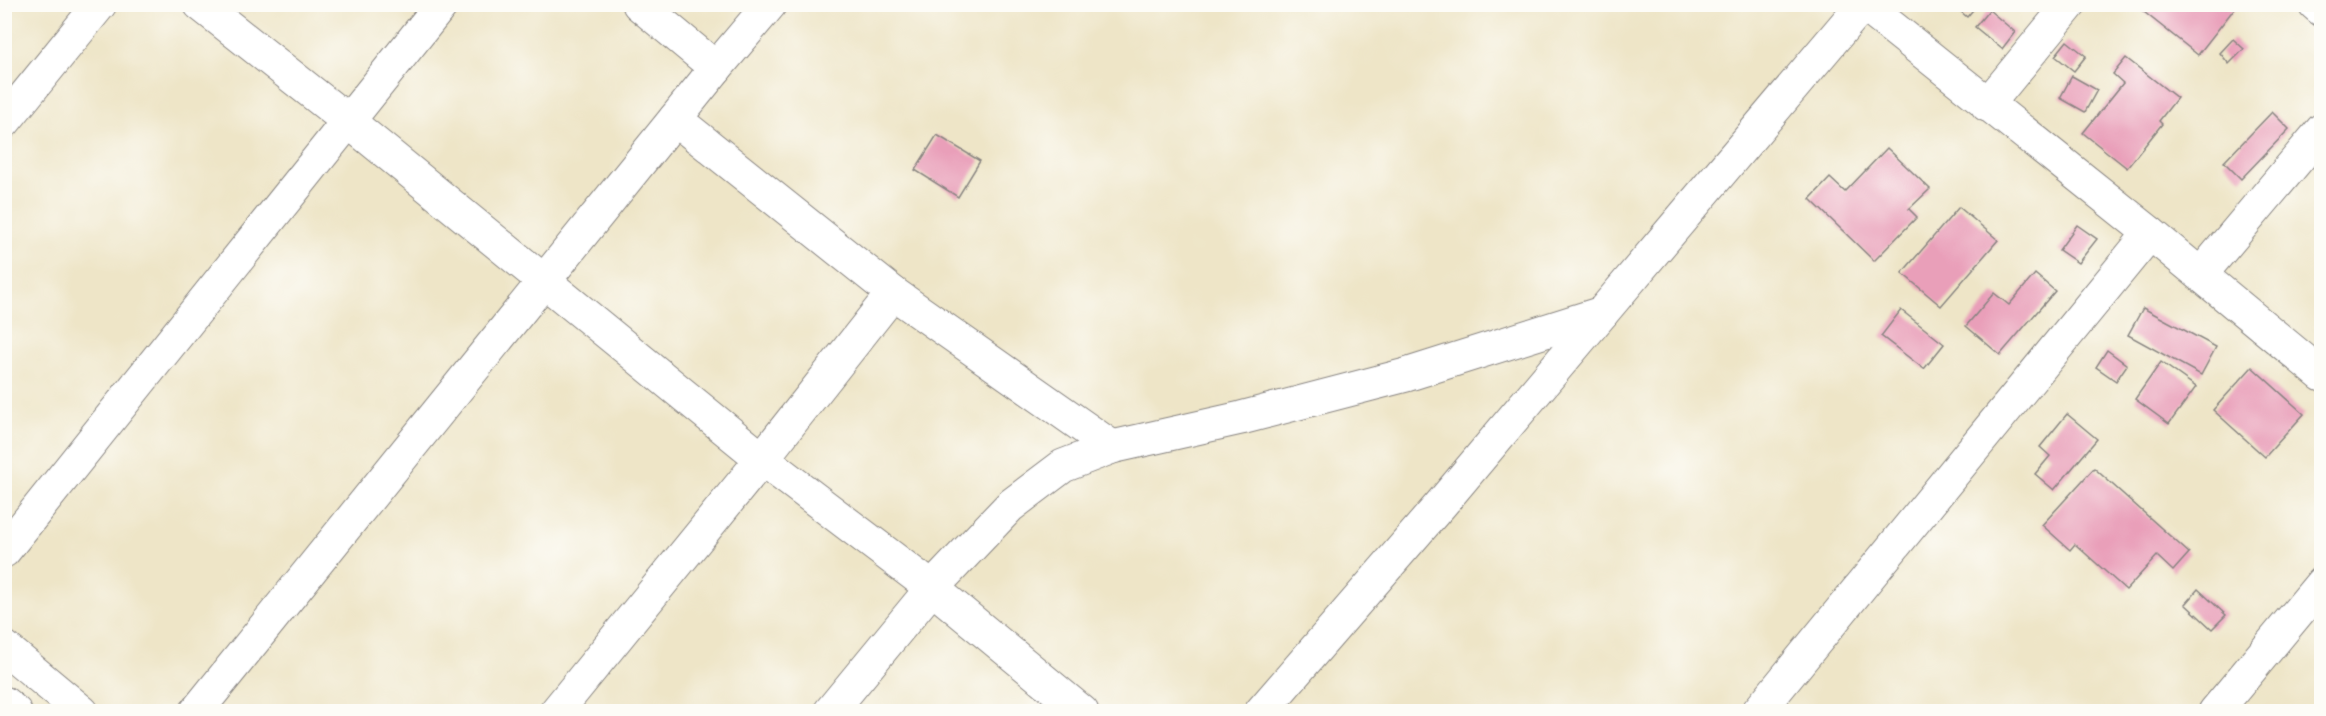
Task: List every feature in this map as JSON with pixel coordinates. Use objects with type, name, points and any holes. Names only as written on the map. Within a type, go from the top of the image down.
[{"type":"street","points":[[4,122],[100,4]]},
{"type":"street","points":[[200,4],[348,121],[762,459],[932,588],[1082,711]]},
{"type":"street","points":[[4,551],[442,4]]},
{"type":"street","points":[[639,4],[716,68]]},
{"type":"street","points":[[196,711],[770,4]]},
{"type":"street","points":[[1261,711],[1442,503],[1863,4],[2201,274],[2322,375]]},
{"type":"street","points":[[1987,105],[2070,4]]},
{"type":"street","points":[[2315,4],[2322,10]]},
{"type":"street","points":[[675,119],[893,293],[1112,447]]},
{"type":"street","points":[[2201,274],[2322,130]]},
{"type":"street","points":[[1758,711],[2150,233]]},
{"type":"street","points":[[556,711],[762,459],[893,293]]},
{"type":"street","points":[[830,711],[932,588],[1010,506],[1063,466],[1112,447],[1240,418],[1406,375],[1602,313]]},
{"type":"street","points":[[2215,711],[2322,583]]},
{"type":"street","points":[[4,647],[82,711]]},
{"type":"street","points":[[4,703],[15,711]]},
{"type":"building","points":[[1952,4],[1978,4],[1967,17]]},
{"type":"building","points":[[2134,4],[2238,4],[2198,55]]},
{"type":"building","points":[[1989,10],[2015,32],[2002,49],[1975,27]]},
{"type":"building","points":[[2233,39],[2244,49],[2229,64],[2220,53]]},
{"type":"building","points":[[2067,41],[2086,56],[2074,71],[2055,56]]},
{"type":"building","points":[[2126,58],[2177,98],[2159,121],[2162,124],[2127,168],[2083,133],[2123,83],[2113,74]]},
{"type":"building","points":[[2072,76],[2097,90],[2085,112],[2060,98]]},
{"type":"building","points":[[2272,112],[2289,129],[2241,179],[2224,162]]},
{"type":"building","points":[[937,135],[980,161],[958,197],[915,170]]},
{"type":"building","points":[[1887,148],[1930,189],[1909,209],[1917,217],[1874,261],[1810,199],[1830,178],[1845,192]]},
{"type":"building","points":[[1959,207],[1998,240],[1941,306],[1902,273]]},
{"type":"building","points":[[2077,225],[2097,239],[2078,263],[2059,250]]},
{"type":"building","points":[[2035,274],[2055,291],[2000,355],[1966,326],[1994,293],[2009,305]]},
{"type":"building","points":[[2143,308],[2216,347],[2201,375],[2128,335]]},
{"type":"building","points":[[1901,310],[1944,344],[1924,369],[1881,336]]},
{"type":"building","points":[[2107,350],[2127,365],[2116,381],[2096,367]]},
{"type":"building","points":[[2161,362],[2196,387],[2169,424],[2135,399]]},
{"type":"building","points":[[2252,367],[2304,414],[2265,457],[2213,410]]},
{"type":"building","points":[[2067,414],[2097,439],[2054,490],[2035,474],[2050,456],[2040,447]]},
{"type":"building","points":[[2094,468],[2189,553],[2173,571],[2157,556],[2126,590],[2075,544],[2070,550],[2042,525]]},
{"type":"building","points":[[2198,589],[2226,615],[2212,629],[2185,604]]}]
